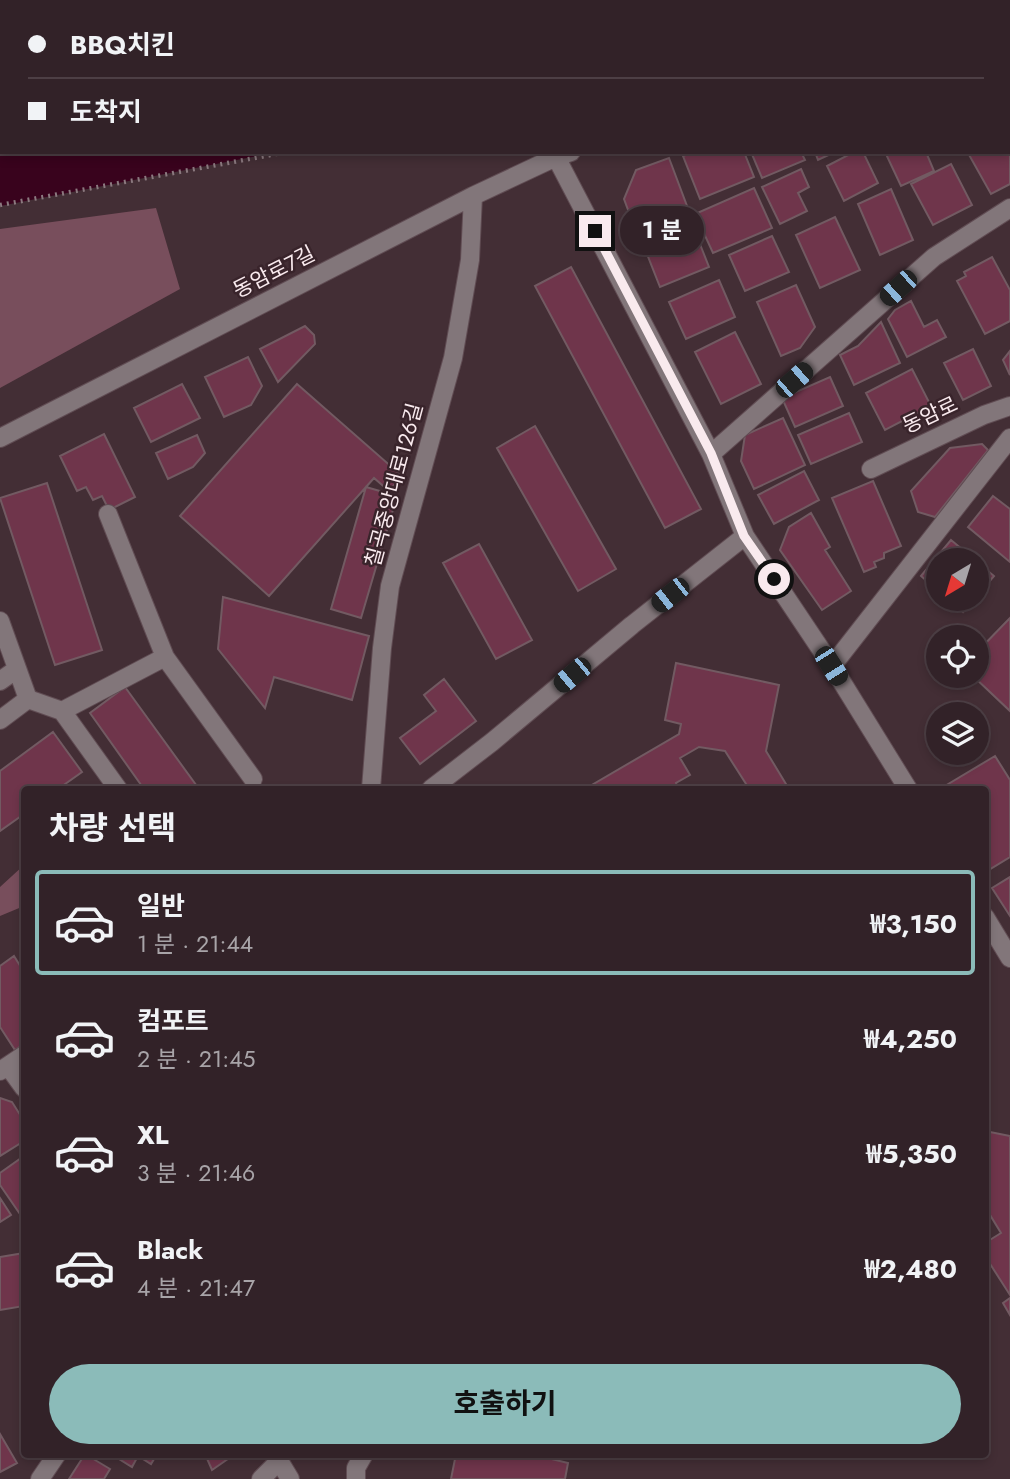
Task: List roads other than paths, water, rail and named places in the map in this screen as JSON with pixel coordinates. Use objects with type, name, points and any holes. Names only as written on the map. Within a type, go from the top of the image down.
[{"type":"street","name":"동암로7길","points":[[0,438],[473,196],[563,155]]},
{"type":"street","points":[[563,155],[711,453],[744,536],[831,666],[900,786]]},
{"type":"street","name":"칠곡중앙대로126길","points":[[371,786],[382,648],[390,586],[453,358],[470,260],[473,196]]},
{"type":"street","points":[[711,453],[933,257],[1010,208]]},
{"type":"street","name":"동암로","points":[[871,469],[984,415],[1010,406]]},
{"type":"street","points":[[831,666],[1010,438]]},
{"type":"street","points":[[108,514],[165,657],[253,779]]},
{"type":"street","points":[[435,786],[744,536]]},
{"type":"street","points":[[0,621],[28,699]]},
{"type":"street","points":[[62,711],[165,657]]},
{"type":"street","points":[[0,681],[17,669]]},
{"type":"street","points":[[28,699],[62,711],[116,786]]},
{"type":"street","points":[[0,720],[28,699]]},
{"type":"street","points":[[989,924],[1010,958]]},
{"type":"street","points":[[21,1057],[4,1068],[21,1085]]},
{"type":"street","points":[[40,1479],[54,1458]]},
{"type":"street","points":[[261,1479],[276,1458]]},
{"type":"street","points":[[278,1458],[290,1479]]},
{"type":"street","points":[[356,1478],[356,1468],[361,1458]]}]
